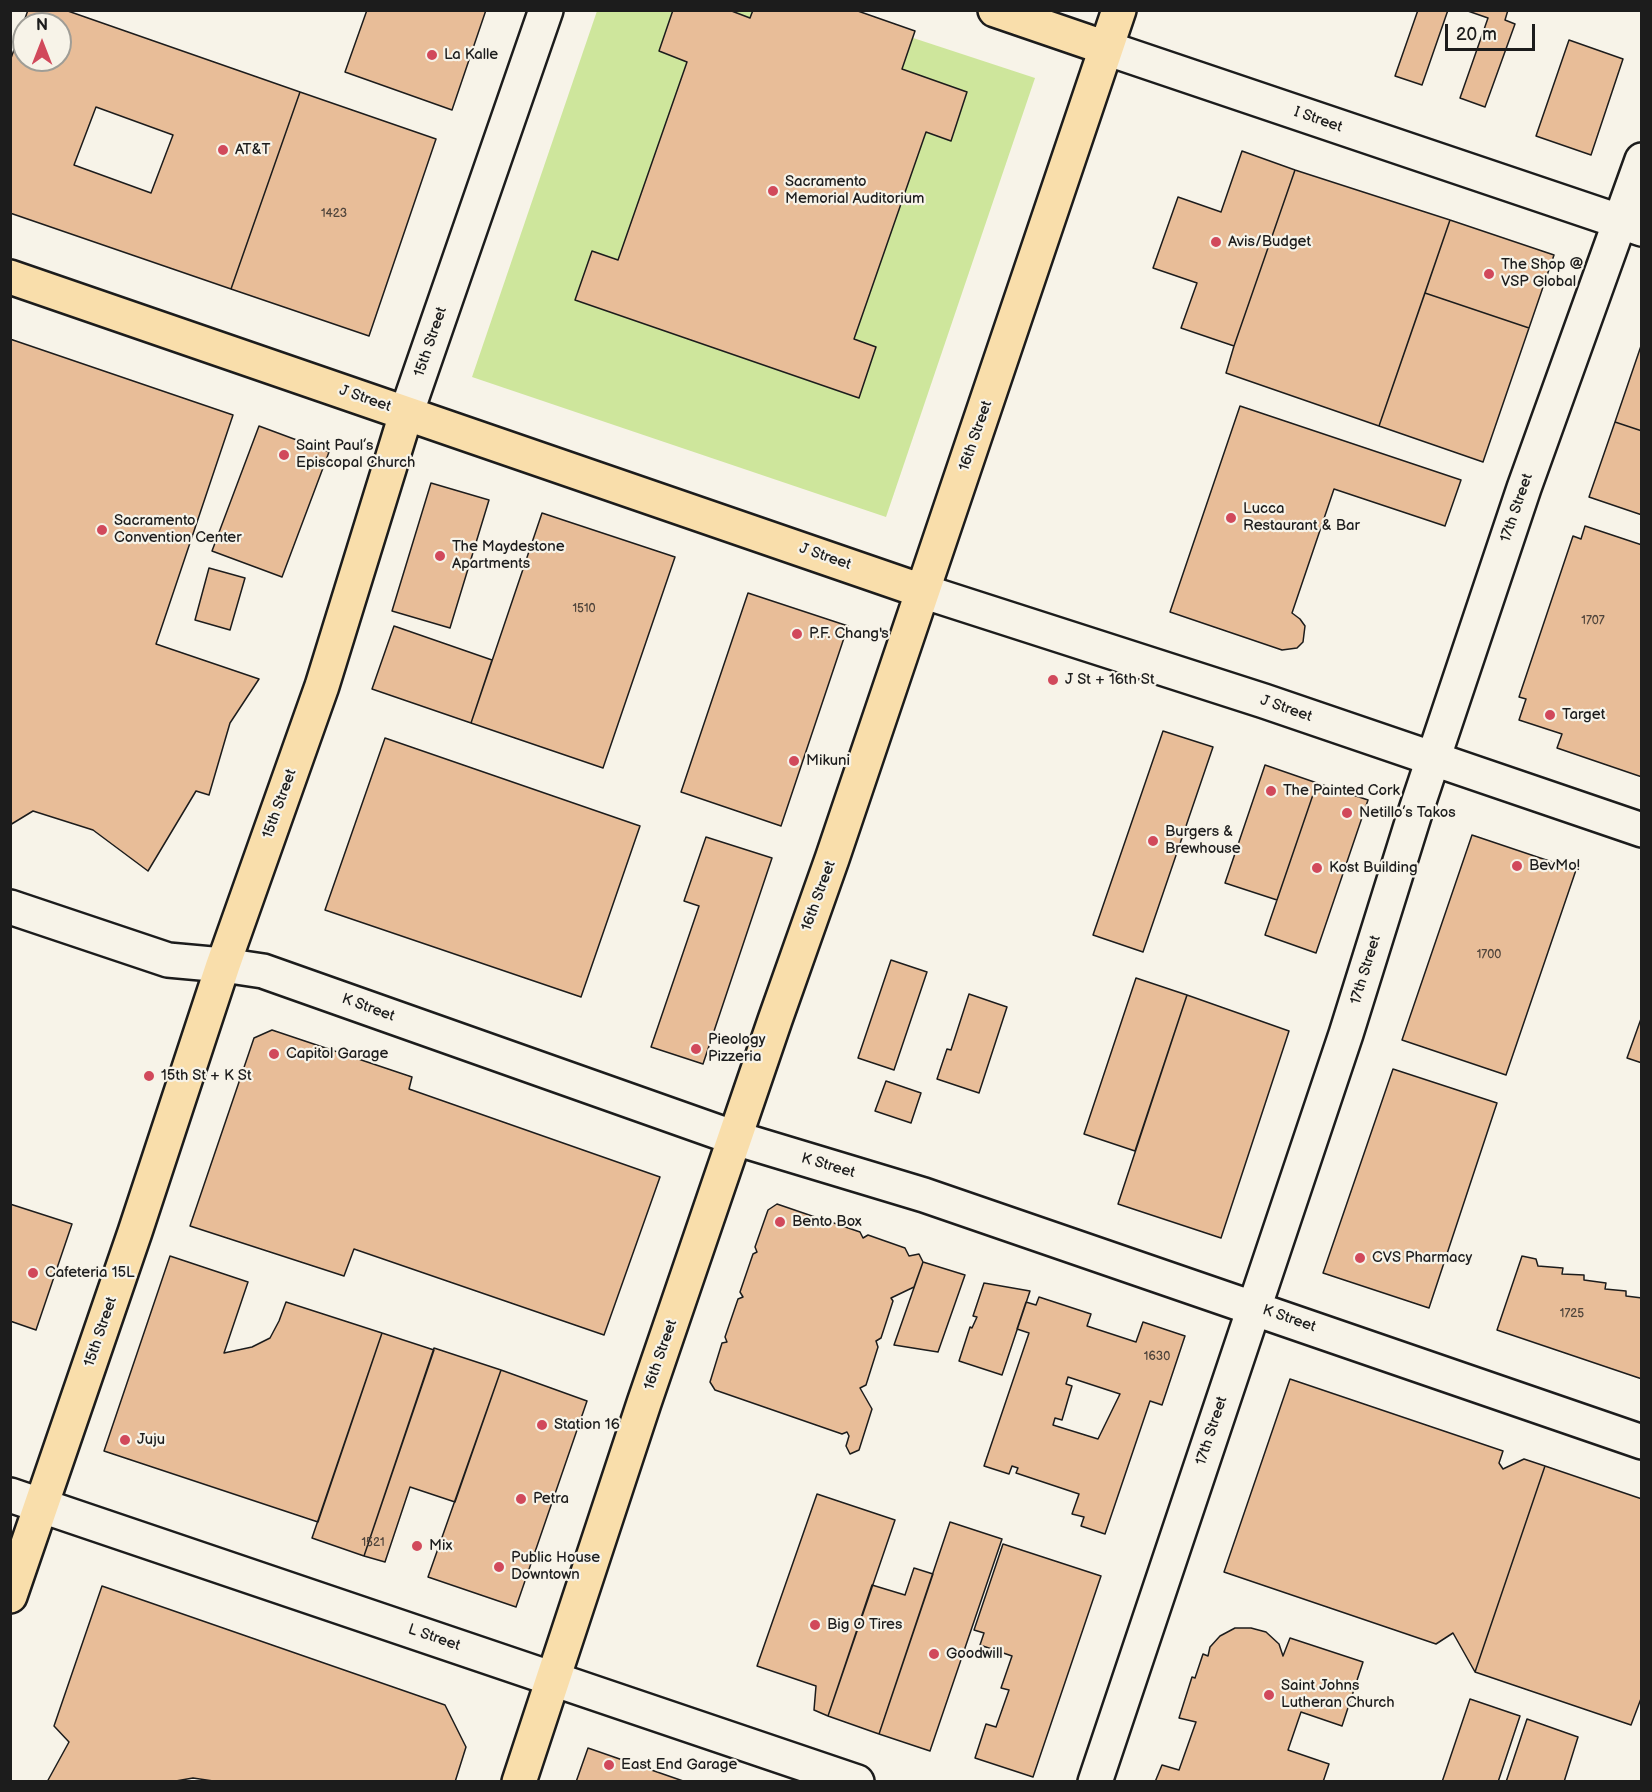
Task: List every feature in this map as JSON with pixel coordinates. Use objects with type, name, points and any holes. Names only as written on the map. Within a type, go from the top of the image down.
[{"type":"main road","name":"I Street","points":[[994,10],[1106,48]]},
{"type":"main road","name":"16th Street","points":[[519,1782],[735,1138],[1017,316],[1119,10]]},
{"type":"main road","name":"J Street","points":[[10,277],[922,591]]},
{"type":"main road","name":"15th Street","points":[[10,1596],[135,1232],[223,964],[321,686],[406,414]]},
{"type":"street","name":"15th Street","points":[[406,414],[546,10]]},
{"type":"street","name":"I Street","points":[[1106,48],[1630,226]]},
{"type":"street","name":"17th Street","points":[[1095,1782],[1346,1034],[1433,759],[1524,488],[1630,226],[1640,165]]},
{"type":"street","name":"J Street","points":[[922,591],[1208,683],[1641,830]]},
{"type":"street","name":"K Street","points":[[10,907],[168,960],[263,970],[735,1138],[924,1195],[1641,1442]]},
{"type":"street","name":"L Street","points":[[10,1495],[857,1782]]},
{"type":"green space","points":[[597,11],[831,11],[1035,78],[886,517],[472,377]]},
{"type":"building","name":"AT&T","points":[[28,10],[71,12],[27,12]]},
{"type":"building","points":[[367,10],[486,10],[452,110],[345,72]]},
{"type":"building","name":"Sacramento Memorial Auditorium","points":[[673,10],[729,10],[750,18],[753,10],[855,10],[915,31],[902,69],[967,92],[951,141],[926,132],[854,339],[876,347],[859,398],[575,300],[592,251],[618,260],[687,62],[659,51]]},
{"type":"building","points":[[1418,10],[1448,10],[1422,85],[1395,76]]},
{"type":"building","points":[[1465,10],[1508,10],[1505,20],[1515,24],[1485,107],[1460,98],[1488,18]]},
{"type":"building","name":"AT&T","points":[[72,12],[300,92],[231,289],[10,213],[10,61],[12,55],[12,72],[72,72]],"holes":[[[96,107],[173,135],[151,193],[74,165]]]},
{"type":"building","points":[[1569,40],[1623,59],[1591,155],[1536,136]]},
{"type":"building","points":[[300,92],[436,139],[369,336],[231,289]]},
{"type":"building","name":"Avis/Budget","points":[[1242,151],[1295,170],[1234,346],[1181,328],[1197,283],[1153,268],[1178,197],[1221,212]]},
{"type":"building","points":[[1295,170],[1450,220],[1379,426],[1226,373]]},
{"type":"building","name":"The Shop @ VSP Global","points":[[1450,220],[1554,255],[1529,328],[1425,293]]},
{"type":"building","points":[[1425,293],[1529,328],[1483,462],[1379,426]]},
{"type":"building","name":"Sacramento Convention Center","points":[[10,339],[233,415],[156,644],[259,679],[230,723],[209,795],[196,791],[148,871],[93,830],[33,811],[10,825]]},
{"type":"building","points":[[1642,343],[1642,431],[1615,422]]},
{"type":"building","points":[[1240,406],[1461,480],[1445,526],[1334,489],[1292,613],[1305,626],[1303,642],[1297,648],[1282,650],[1170,612]]},
{"type":"building","points":[[1615,422],[1642,431],[1642,515],[1589,497]]},
{"type":"building","points":[[259,426],[329,452],[282,577],[212,551]]},
{"type":"building","name":"The Maydestone Apartments","points":[[431,483],[489,500],[450,628],[392,611]]},
{"type":"building","points":[[542,513],[675,557],[603,768],[471,723]]},
{"type":"building","points":[[1585,526],[1642,545],[1642,777],[1557,748],[1562,734],[1519,720],[1526,699],[1519,697],[1573,536],[1581,539]]},
{"type":"building","points":[[209,568],[245,578],[230,630],[195,620]]},
{"type":"building","points":[[748,593],[848,626],[781,826],[681,792]]},
{"type":"building","points":[[394,626],[492,660],[471,723],[372,689]]},
{"type":"building","name":"Burgers & Brewhouse","points":[[1163,731],[1213,747],[1143,952],[1093,935]]},
{"type":"building","points":[[385,738],[640,826],[581,997],[325,910]]},
{"type":"building","points":[[1265,765],[1317,783],[1277,900],[1225,883]]},
{"type":"building","name":"Kost Building","points":[[1317,783],[1368,800],[1316,953],[1265,935]]},
{"type":"building","points":[[1472,835],[1576,870],[1506,1075],[1402,1040]]},
{"type":"building","points":[[706,837],[772,858],[703,1064],[651,1047],[699,906],[684,901]]},
{"type":"building","points":[[891,960],[927,972],[894,1070],[858,1058]]},
{"type":"building","points":[[1136,978],[1187,995],[1135,1151],[1084,1134]]},
{"type":"building","points":[[969,994],[1007,1007],[979,1093],[937,1079],[947,1049],[951,1050]]},
{"type":"building","points":[[1187,995],[1289,1031],[1221,1238],[1118,1204]]},
{"type":"building","points":[[1642,1016],[1642,1063],[1627,1058]]},
{"type":"building","points":[[272,1030],[412,1077],[409,1089],[660,1177],[604,1335],[354,1249],[344,1276],[190,1226],[254,1038]]},
{"type":"building","points":[[1393,1069],[1497,1103],[1429,1308],[1323,1273]]},
{"type":"building","points":[[886,1081],[921,1093],[911,1123],[875,1111]]},
{"type":"building","name":"Cafeteria 15L","points":[[10,1204],[72,1224],[36,1330],[10,1321]]},
{"type":"building","points":[[777,1204],[815,1217],[817,1222],[822,1219],[860,1232],[863,1238],[868,1235],[905,1248],[909,1256],[919,1254],[923,1262],[914,1287],[891,1298],[893,1301],[881,1338],[876,1341],[878,1347],[866,1385],[860,1388],[872,1409],[859,1450],[850,1454],[846,1446],[849,1436],[847,1432],[842,1434],[715,1390],[710,1382],[722,1343],[727,1342],[725,1337],[738,1299],[743,1297],[740,1292],[753,1254],[757,1252],[755,1247],[768,1210]]},
{"type":"building","points":[[170,1256],[248,1282],[224,1353],[252,1347],[270,1338],[286,1302],[382,1333],[318,1522],[104,1451]]},
{"type":"building","points":[[1522,1256],[1536,1259],[1538,1266],[1563,1268],[1562,1274],[1584,1275],[1584,1280],[1606,1283],[1605,1289],[1626,1291],[1626,1296],[1642,1298],[1642,1379],[1497,1330]]},
{"type":"building","points":[[923,1262],[965,1275],[938,1352],[894,1345]]},
{"type":"building","points":[[984,1283],[1030,1291],[1002,1375],[959,1361],[970,1327],[972,1328],[977,1317],[973,1316]]},
{"type":"building","points":[[1039,1297],[1091,1314],[1087,1326],[1136,1342],[1143,1322],[1185,1336],[1162,1405],[1150,1401],[1105,1534],[1081,1526],[1084,1517],[1072,1514],[1079,1494],[1016,1473],[1018,1468],[1012,1466],[1009,1474],[984,1466],[1029,1333],[1017,1329],[1026,1302],[1036,1305]],"holes":[[[1068,1377],[1120,1394],[1098,1439],[1053,1425],[1055,1418],[1062,1420],[1072,1386],[1066,1384]]]},
{"type":"building","points":[[382,1333],[434,1350],[364,1556],[312,1538]]},
{"type":"building","points":[[434,1348],[501,1370],[455,1502],[410,1487],[385,1562],[364,1556]]},
{"type":"building","points":[[501,1370],[587,1401],[516,1607],[428,1577]]},
{"type":"building","points":[[1290,1379],[1503,1451],[1499,1463],[1503,1469],[1524,1459],[1545,1466],[1475,1672],[1453,1633],[1436,1644],[1224,1572]]},
{"type":"building","points":[[1545,1466],[1642,1499],[1642,1696],[1631,1725],[1475,1672]]},
{"type":"building","name":"Big O Tires","points":[[817,1494],[895,1520],[828,1716],[814,1710],[816,1686],[757,1666]]},
{"type":"building","name":"Goodwill","points":[[950,1522],[1002,1539],[930,1751],[879,1734]]},
{"type":"building","points":[[1003,1544],[1101,1576],[1033,1777],[975,1758],[986,1724],[996,1727],[1009,1690],[1001,1688],[1012,1656],[980,1645],[984,1633],[974,1630]]},
{"type":"building","points":[[914,1568],[933,1574],[879,1734],[828,1716],[872,1585],[905,1595]]},
{"type":"building","points":[[102,1586],[445,1705],[466,1747],[455,1782],[220,1782],[193,1778],[170,1782],[47,1782],[69,1742],[54,1726]]},
{"type":"building","name":"Saint Johns Lutheran Church","points":[[1235,1628],[1251,1628],[1266,1632],[1279,1644],[1283,1656],[1290,1638],[1363,1662],[1342,1726],[1301,1712],[1288,1750],[1329,1764],[1323,1782],[1155,1782],[1162,1765],[1179,1770],[1196,1722],[1179,1718],[1192,1677],[1195,1678],[1203,1654],[1208,1656],[1210,1647],[1220,1636]]},
{"type":"building","points":[[1470,1699],[1520,1716],[1498,1782],[1442,1782]]},
{"type":"building","points":[[1527,1719],[1578,1737],[1564,1782],[1506,1782]]},
{"type":"building","name":"East End Garage","points":[[588,1748],[686,1782],[576,1782]]},
{"type":"place","name":"La Kalle","points":[[432,55]]},
{"type":"place","name":"AT&T","points":[[223,150]]},
{"type":"place","name":"Sacramento Memorial Auditorium","points":[[773,191]]},
{"type":"place","name":"Avis/Budget","points":[[1216,242]]},
{"type":"place","name":"The Shop @ VSP Global","points":[[1489,274]]},
{"type":"place","name":"Saint Paul’s Episcopal Church","points":[[284,455]]},
{"type":"place","name":"Lucca Restaurant & Bar","points":[[1231,518]]},
{"type":"place","name":"Sacramento Convention Center","points":[[102,530]]},
{"type":"place","name":"The Maydestone Apartments","points":[[440,556]]},
{"type":"place","name":"P.F. Chang's","points":[[797,634]]},
{"type":"place","name":"J St + 16th St","points":[[1053,680]]},
{"type":"place","name":"Target","points":[[1550,715]]},
{"type":"place","name":"Mikuni","points":[[794,761]]},
{"type":"place","name":"The Painted Cork","points":[[1271,791]]},
{"type":"place","name":"Netillo’s Takos","points":[[1347,813]]},
{"type":"place","name":"Burgers & Brewhouse","points":[[1153,841]]},
{"type":"place","name":"BevMo!","points":[[1517,866]]},
{"type":"place","name":"Kost Building","points":[[1317,868]]},
{"type":"place","name":"Pieology Pizzeria","points":[[696,1049]]},
{"type":"place","name":"Capitol Garage","points":[[274,1054]]},
{"type":"place","name":"15th St + K St","points":[[149,1076]]},
{"type":"place","name":"Bento Box","points":[[780,1222]]},
{"type":"place","name":"CVS Pharmacy","points":[[1360,1258]]},
{"type":"place","name":"Cafeteria 15L","points":[[33,1273]]},
{"type":"place","name":"Station 16","points":[[542,1425]]},
{"type":"place","name":"Juju","points":[[125,1440]]},
{"type":"place","name":"Petra","points":[[521,1499]]},
{"type":"place","name":"Mix","points":[[417,1546]]},
{"type":"place","name":"Public House Downtown","points":[[499,1567]]},
{"type":"place","name":"Big O Tires","points":[[815,1625]]},
{"type":"place","name":"Goodwill","points":[[934,1654]]},
{"type":"place","name":"Saint Johns Lutheran Church","points":[[1269,1695]]},
{"type":"place","name":"East End Garage","points":[[609,1765]]}]
